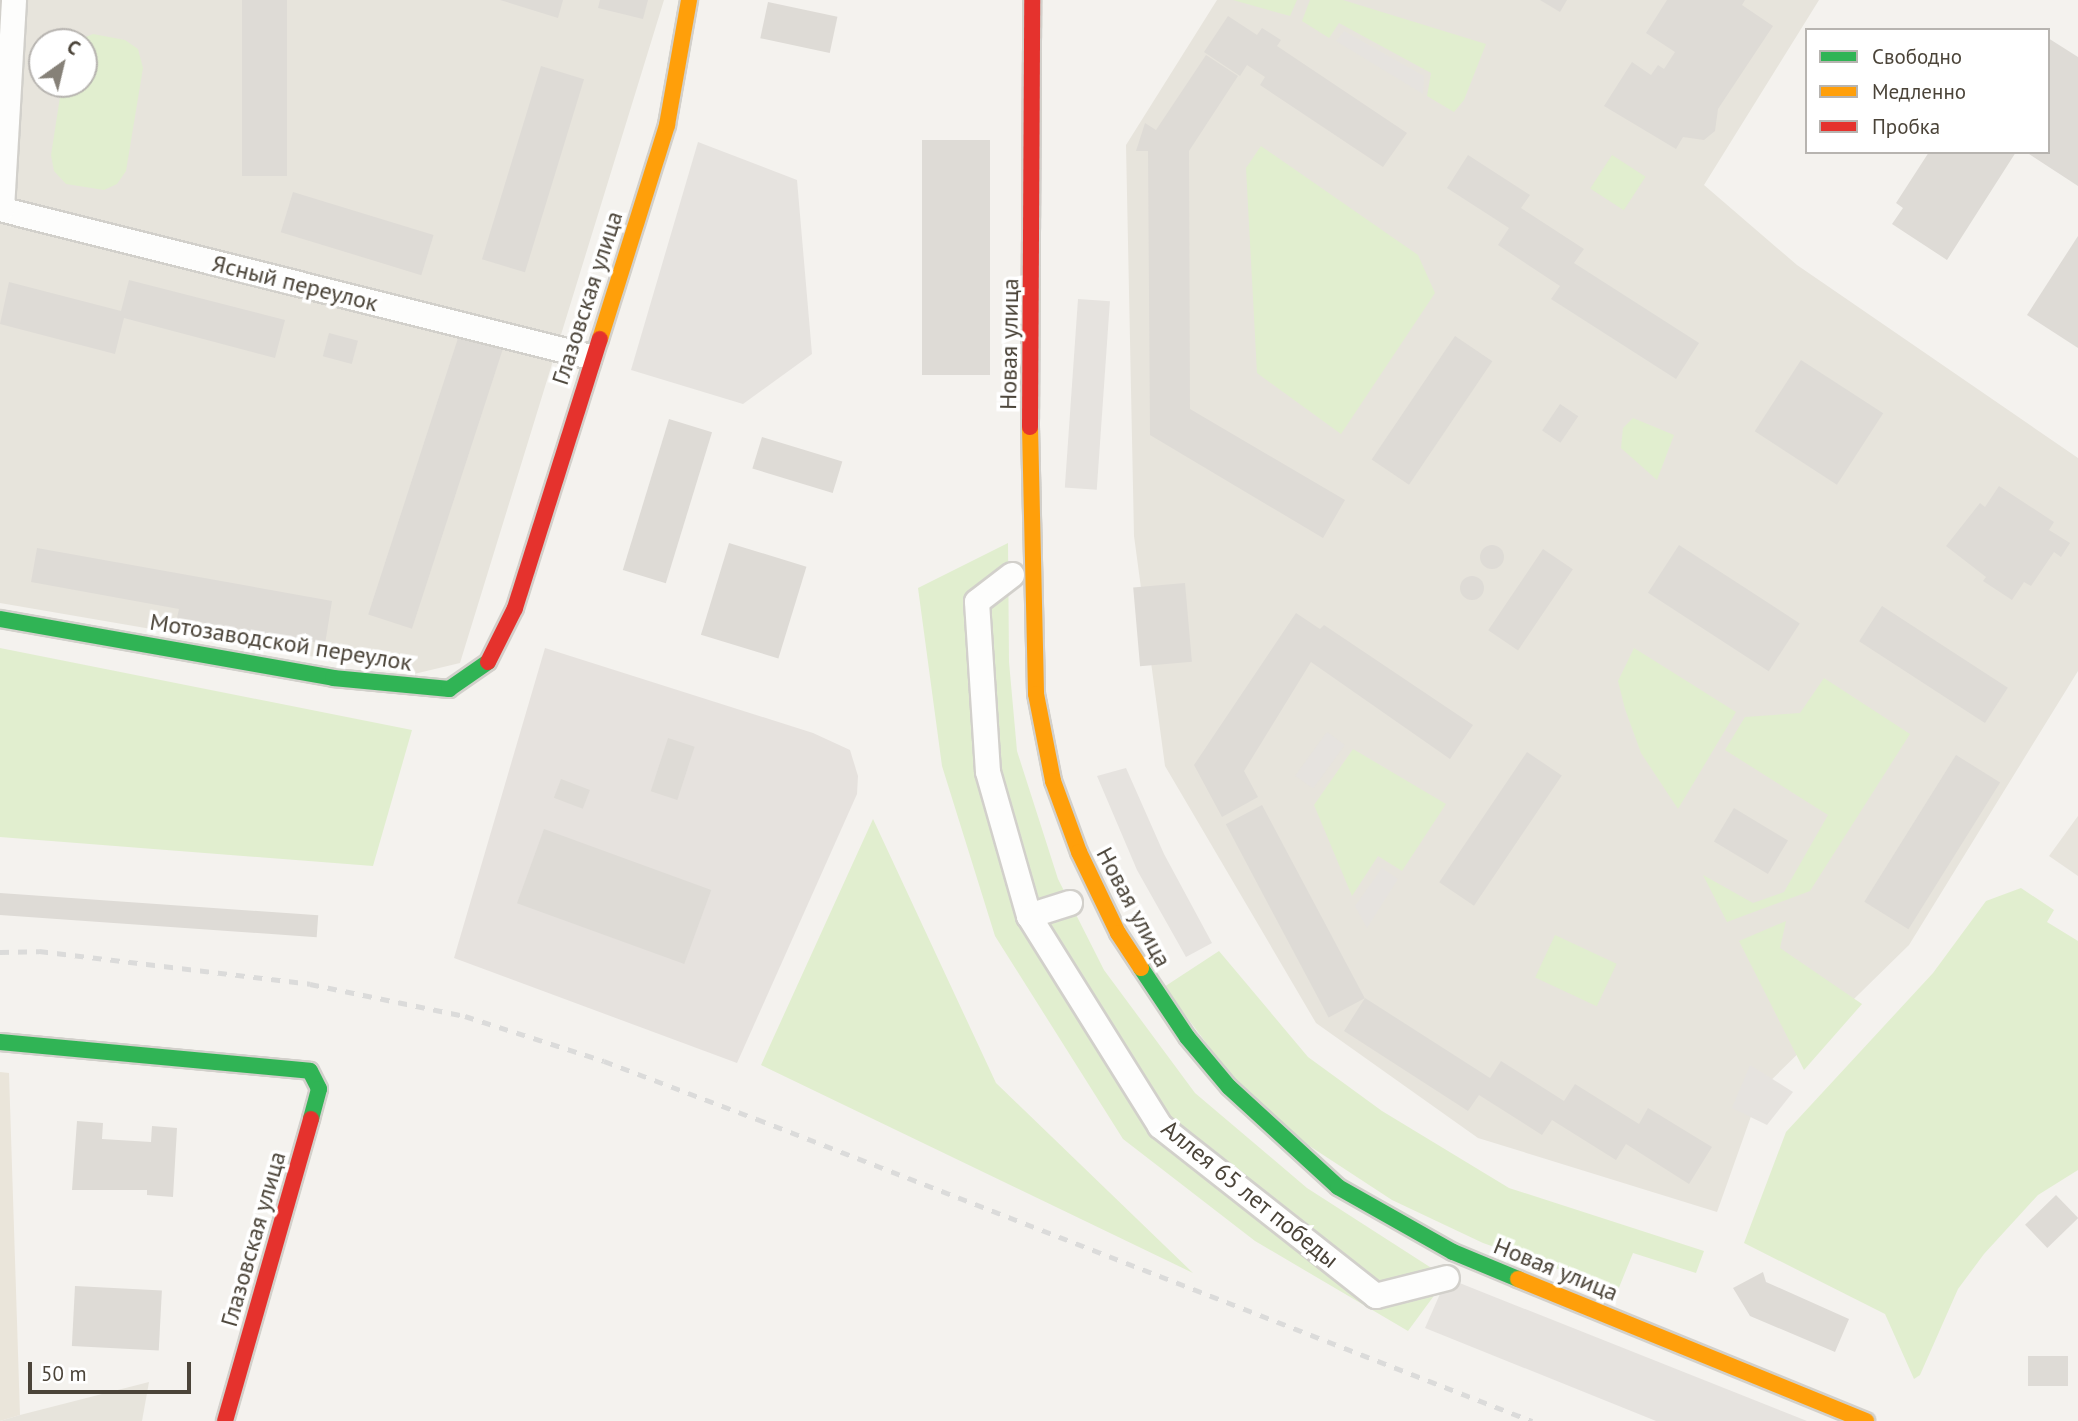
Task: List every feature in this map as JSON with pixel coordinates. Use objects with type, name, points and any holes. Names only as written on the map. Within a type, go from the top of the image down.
[{"type":"street","points":[[1,209],[14,0]]},
{"type":"street","name":"Глазовская улица","points":[[514,608],[590,357],[667,125],[689,0]]},
{"type":"street","name":"Новая улица","points":[[1032,0],[1030,526],[1036,694],[1053,781],[1079,852],[1118,933],[1179,1026],[1229,1087],[1338,1187],[1453,1252],[1866,1421]]},
{"type":"street","name":"Ясный переулок","points":[[1,209],[590,357]]},
{"type":"street","name":"Аллея 65 лет победы","points":[[1012,575],[977,602],[988,772],[1029,916],[1160,1126],[1376,1296],[1447,1278]]},
{"type":"street","name":"Мотозаводской переулок","points":[[0,619],[333,678],[449,689],[494,658],[514,608]]},
{"type":"street","points":[[1029,916],[1070,903]]},
{"type":"street","name":"Глазовская улица","points":[[0,1042],[310,1070],[319,1089],[225,1421]]},
{"type":"shaded area","points":[[0,0],[664,0],[460,663],[414,674],[0,603]]},
{"type":"shaded area","points":[[1217,0],[1819,0],[1704,185],[1797,265],[2078,458],[2078,671],[1909,945],[1760,1091],[1717,1212],[1478,1138],[1316,1023],[1165,766],[1134,536],[1126,145]]},
{"type":"shaded area","points":[[1344,31],[1424,76],[1423,94],[1336,41]]},
{"type":"shaded area","points":[[698,142],[797,180],[812,354],[743,404],[631,370]]},
{"type":"shaded area","points":[[1078,299],[1110,301],[1097,490],[1065,488]]},
{"type":"shaded area","points":[[545,648],[813,733],[850,750],[858,776],[857,794],[737,1063],[454,958]]},
{"type":"shaded area","points":[[1327,732],[1345,745],[1313,789],[1295,776]]},
{"type":"shaded area","points":[[1126,768],[1164,854],[1212,943],[1186,957],[1137,870],[1097,776]]},
{"type":"shaded area","points":[[2078,816],[2078,876],[2049,856]]},
{"type":"shaded area","points":[[1382,868],[1398,879],[1367,928],[1355,906]]},
{"type":"shaded area","points":[[1750,1065],[1793,1092],[1767,1125],[1732,1108]]},
{"type":"shaded area","points":[[0,1072],[9,1073],[20,1415],[0,1421]]},
{"type":"shaded area","points":[[1447,1278],[1807,1421],[1656,1421],[1425,1328]]},
{"type":"shaded area","points":[[149,1382],[142,1421],[0,1421],[20,1415]]},
{"type":"green space","points":[[1233,0],[1297,0],[1290,16]]},
{"type":"green space","points":[[1310,0],[1343,0],[1486,44],[1464,100],[1454,112],[1427,96],[1431,73],[1339,23],[1329,38],[1302,21]]},
{"type":"green space","points":[[98,35],[125,40],[138,49],[143,68],[126,171],[117,184],[104,190],[66,184],[54,171],[51,155],[60,98],[98,98]]},
{"type":"green space","points":[[1261,146],[1418,255],[1435,293],[1341,434],[1257,373],[1246,168]]},
{"type":"green space","points":[[1612,155],[1646,177],[1624,210],[1590,189]]},
{"type":"green space","points":[[1633,418],[1674,435],[1657,480],[1621,448],[1623,428]]},
{"type":"green space","points":[[1008,543],[1009,662],[1017,751],[1058,879],[1104,970],[1195,1093],[1307,1188],[1447,1278],[1408,1331],[1255,1241],[1123,1139],[995,936],[942,766],[918,588]]},
{"type":"green space","points":[[0,648],[412,730],[373,866],[0,837]]},
{"type":"green space","points":[[1634,648],[1736,712],[1678,809],[1641,753],[1625,709],[1618,681]]},
{"type":"green space","points":[[1824,678],[1910,734],[1810,891],[1727,922],[1703,875],[1753,903],[1784,892],[1828,815],[1725,750],[1745,717],[1800,713]]},
{"type":"green space","points":[[1353,749],[1446,804],[1402,871],[1378,856],[1352,896],[1314,805]]},
{"type":"green space","points":[[873,819],[996,1083],[1193,1273],[761,1065]]},
{"type":"green space","points":[[2021,888],[2054,910],[2047,922],[2078,941],[2078,1170],[2038,1195],[1984,1254],[1958,1289],[1920,1375],[1914,1379],[1885,1314],[1744,1243],[1786,1132],[1933,973],[1986,901]]},
{"type":"green space","points":[[1786,921],[1780,948],[1862,1004],[1804,1070],[1739,941]]},
{"type":"green space","points":[[1555,935],[1617,964],[1597,1006],[1535,978]]},
{"type":"green space","points":[[1219,951],[1308,1057],[1382,1111],[1509,1188],[1704,1251],[1696,1273],[1633,1253],[1618,1290],[1483,1243],[1392,1200],[1308,1145],[1235,1081],[1164,987]]},
{"type":"building","points":[[242,0],[287,0],[287,176],[242,176]]},
{"type":"building","points":[[500,0],[563,0],[558,18]]},
{"type":"building","points":[[600,0],[648,0],[643,19],[598,8]]},
{"type":"building","points":[[1540,0],[1567,0],[1560,12]]},
{"type":"building","points":[[1667,0],[1745,0],[1742,5],[1773,26],[1718,109],[1715,131],[1704,140],[1683,137],[1676,149],[1604,106],[1632,62],[1651,75],[1658,65],[1664,69],[1675,52],[1646,33]]},
{"type":"building","points":[[768,2],[837,17],[830,53],[760,38]]},
{"type":"building","points":[[1228,16],[1257,35],[1262,28],[1281,40],[1277,46],[1407,133],[1383,167],[1260,85],[1265,77],[1247,65],[1240,76],[1204,52]]},
{"type":"building","points":[[2050,39],[2078,57],[2078,186],[2029,154],[2050,154]]},
{"type":"building","points":[[1206,55],[1238,76],[1189,151],[1190,409],[1345,500],[1323,538],[1150,435],[1148,151],[1136,151],[1145,123],[1156,130]]},
{"type":"building","points":[[541,66],[584,79],[525,272],[482,259]]},
{"type":"building","points":[[922,140],[990,140],[990,375],[922,375]]},
{"type":"building","points":[[1928,154],[2015,154],[1947,260],[1892,224],[1903,208],[1896,203]]},
{"type":"building","points":[[1468,155],[1530,195],[1521,208],[1584,249],[1574,263],[1699,343],[1676,379],[1551,299],[1560,286],[1498,245],[1509,228],[1447,188]]},
{"type":"building","points":[[293,192],[434,235],[421,275],[281,232]]},
{"type":"building","points":[[2078,236],[2078,348],[2027,315]]},
{"type":"building","points":[[129,280],[285,320],[275,358],[124,318],[115,354],[0,324],[9,282],[121,311]]},
{"type":"building","points":[[460,332],[504,346],[412,629],[368,614]]},
{"type":"building","points":[[329,333],[358,341],[352,364],[323,356]]},
{"type":"building","points":[[1455,336],[1492,361],[1409,485],[1372,460]]},
{"type":"building","points":[[1801,360],[1883,413],[1837,485],[1755,431]]},
{"type":"building","points":[[1560,404],[1578,416],[1560,443],[1542,431]]},
{"type":"building","points":[[669,419],[712,432],[666,583],[623,570]]},
{"type":"building","points":[[762,437],[842,462],[833,493],[752,469]]},
{"type":"building","points":[[1999,486],[2054,522],[2049,530],[2070,543],[2061,557],[2054,552],[2031,586],[2024,582],[2012,600],[1983,581],[1986,577],[1946,546],[1980,503],[1985,507]]},
{"type":"building","points":[[729,543],[806,567],[778,658],[701,635]]},
{"type":"building","points":[[1492,545],[1501,548],[1504,557],[1501,566],[1492,569],[1483,566],[1480,557],[1483,548]]},
{"type":"building","points":[[1679,545],[1800,623],[1769,671],[1648,593]]},
{"type":"building","points":[[37,548],[332,601],[325,644],[177,618],[179,609],[31,582]]},
{"type":"building","points":[[1543,549],[1573,569],[1518,650],[1488,630]]},
{"type":"building","points":[[1472,576],[1481,579],[1484,588],[1481,597],[1472,600],[1463,597],[1460,588],[1463,579]]},
{"type":"building","points":[[1185,583],[1192,662],[1140,666],[1133,588]]},
{"type":"building","points":[[1882,606],[2008,688],[1985,723],[1859,641]]},
{"type":"building","points":[[1296,613],[1320,629],[1324,625],[1473,725],[1450,759],[1311,662],[1244,771],[1258,797],[1222,817],[1194,765]]},
{"type":"building","points":[[668,738],[695,747],[677,800],[651,791]]},
{"type":"building","points":[[1527,752],[1562,775],[1474,906],[1439,882]]},
{"type":"building","points":[[1956,755],[2000,783],[1908,929],[1864,902]]},
{"type":"building","points":[[561,779],[590,790],[583,809],[554,798]]},
{"type":"building","points":[[1262,805],[1365,998],[1329,1018],[1226,824]]},
{"type":"building","points":[[1734,808],[1788,840],[1768,874],[1714,841]]},
{"type":"building","points":[[544,829],[711,890],[684,964],[517,903]]},
{"type":"building","points":[[0,893],[318,915],[317,937],[0,915]]},
{"type":"building","points":[[1365,998],[1490,1078],[1501,1061],[1564,1101],[1575,1084],[1639,1124],[1648,1108],[1712,1147],[1689,1184],[1626,1144],[1616,1160],[1552,1120],[1542,1135],[1479,1095],[1468,1111],[1344,1031]]},
{"type":"building","points":[[77,1121],[103,1123],[102,1139],[151,1142],[152,1126],[177,1128],[173,1197],[147,1195],[147,1190],[72,1190]]},
{"type":"building","points":[[2056,1195],[2078,1218],[2047,1248],[2025,1225]]},
{"type":"building","points":[[1763,1272],[1766,1282],[1849,1319],[1835,1352],[1750,1316],[1733,1288]]},
{"type":"building","points":[[75,1286],[162,1291],[159,1350],[72,1346]]},
{"type":"building","points":[[2028,1356],[2068,1356],[2068,1386],[2028,1386]]},
{"type":"railway","points":[[0,952],[39,951],[310,984],[465,1016],[604,1061],[757,1119],[1532,1421]]},
{"type":"traffic: fast","points":[[0,619],[333,678],[449,689],[488,662]]},
{"type":"traffic: fast","points":[[1141,968],[1187,1037],[1229,1087],[1338,1187],[1453,1252],[1518,1279]]},
{"type":"traffic: fast","points":[[0,1042],[310,1071],[319,1089],[311,1119]]},
{"type":"traffic: slow","points":[[600,339],[667,125],[689,0]]},
{"type":"traffic: slow","points":[[1030,427],[1036,694],[1053,781],[1079,852],[1118,933],[1141,968]]},
{"type":"traffic: slow","points":[[1518,1279],[1866,1421]]},
{"type":"traffic: jam","points":[[1030,427],[1032,0]]},
{"type":"traffic: jam","points":[[488,662],[515,608],[600,339]]},
{"type":"traffic: jam","points":[[225,1421],[311,1119]]}]
